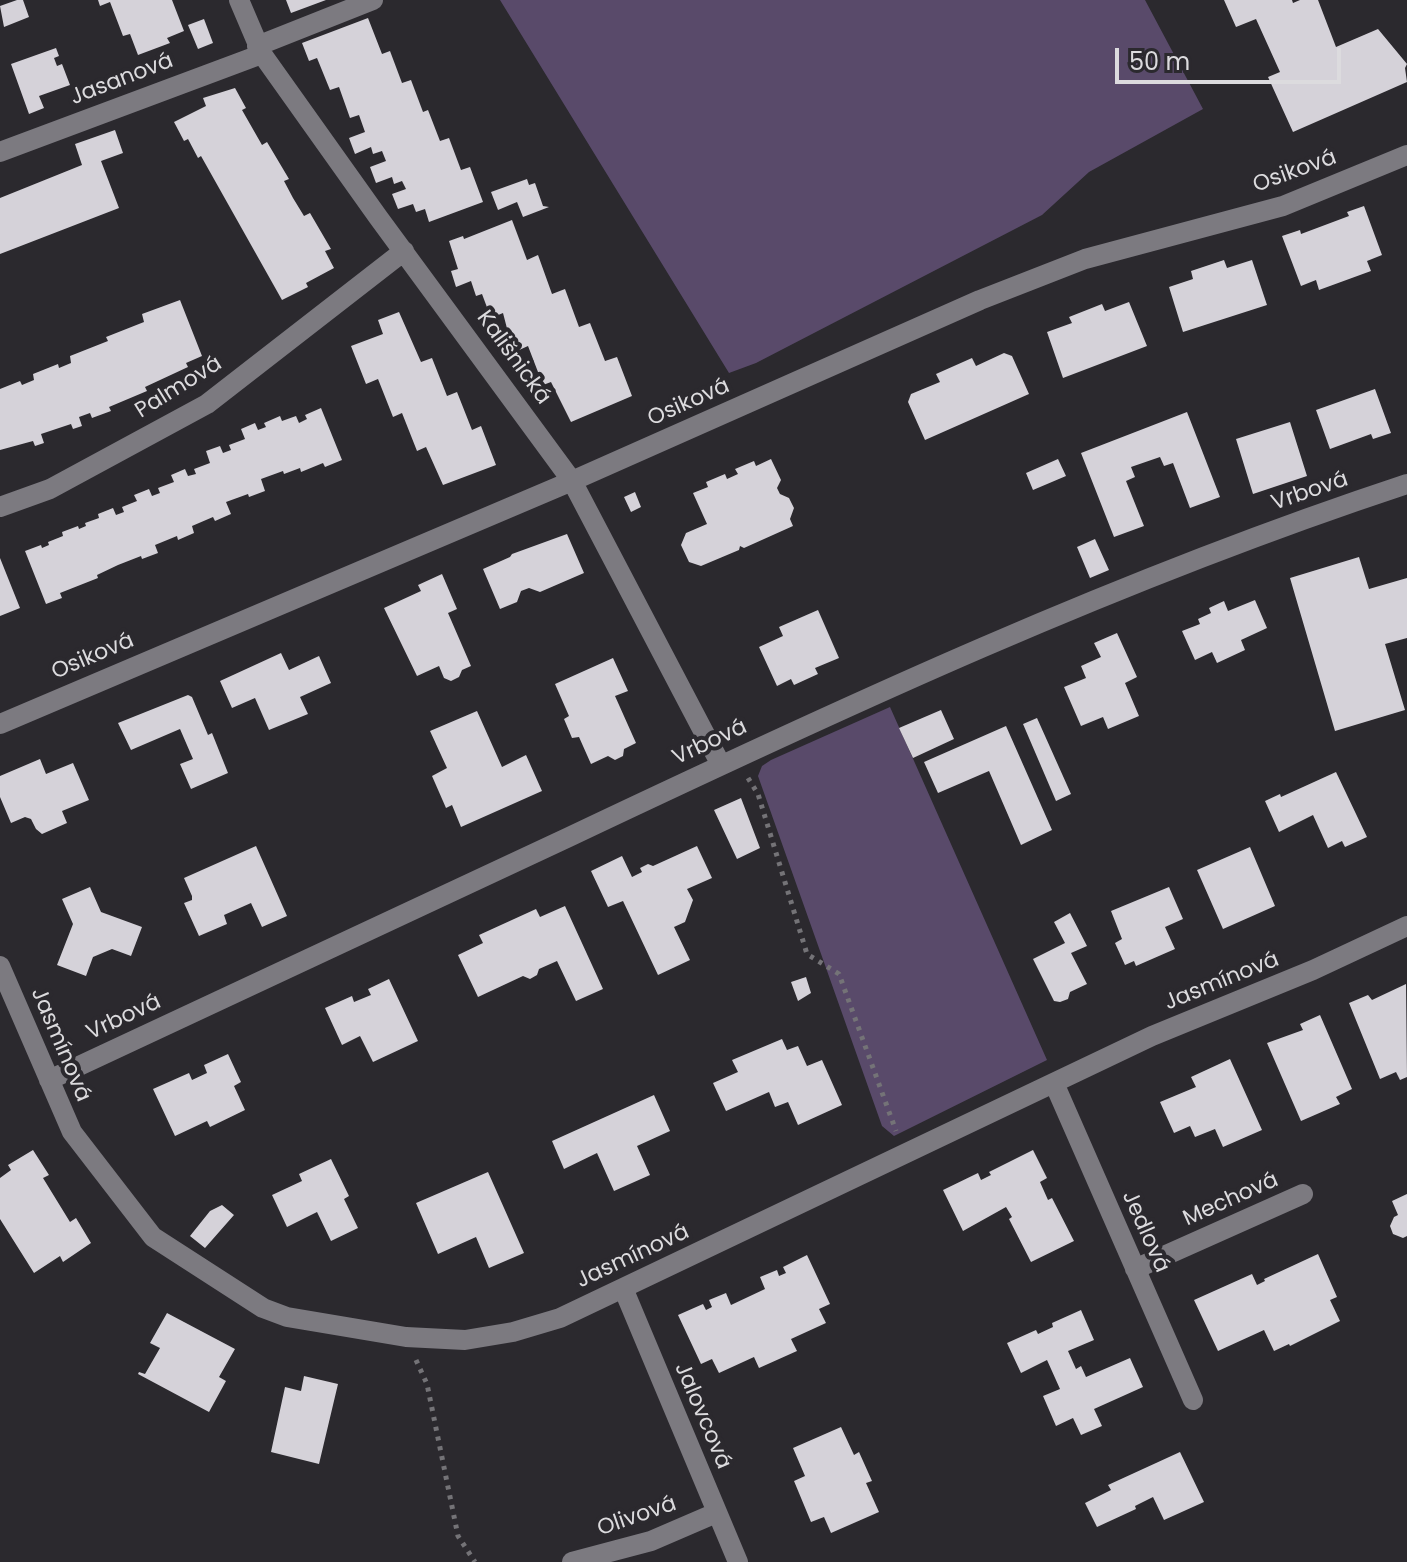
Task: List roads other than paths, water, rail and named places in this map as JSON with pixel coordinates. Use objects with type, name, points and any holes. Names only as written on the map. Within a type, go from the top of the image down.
[{"type":"street","name":"Kališnická","points":[[239,0],[259,50],[572,481],[720,763]]},
{"type":"street","name":"Jasanová","points":[[0,152],[259,50],[373,0]]},
{"type":"street","name":"Osiková","points":[[0,724],[572,481],[980,300],[1085,259],[1283,206],[1407,155]]},
{"type":"street","name":"Palmová","points":[[0,507],[50,489],[207,404],[404,251]]},
{"type":"street","name":"Vrbová","points":[[49,1080],[720,763],[1133,584],[1255,536],[1407,484]]},
{"type":"street","name":"Jasmínová","points":[[0,966],[72,1132],[153,1237],[263,1308],[287,1317],[406,1337],[465,1340],[513,1332],[560,1318],[1152,1036],[1313,970],[1407,926]]},
{"type":"street","name":"Jedlová","points":[[1054,1083],[1193,1400]]},
{"type":"street","name":"Mechová","points":[[1135,1269],[1303,1194]]},
{"type":"street","name":"Jalovcová","points":[[623,1288],[738,1562]]},
{"type":"street","name":"Olivová","points":[[572,1562],[651,1541],[716,1513]]}]
